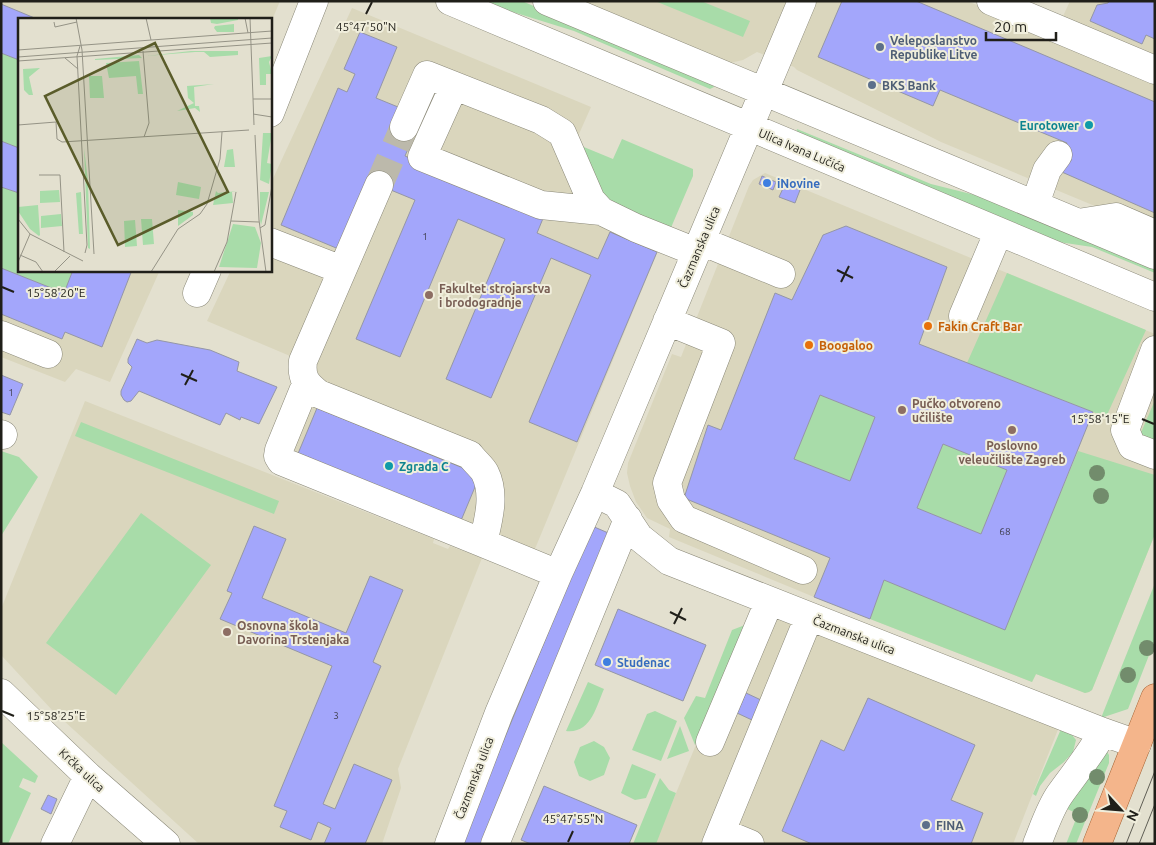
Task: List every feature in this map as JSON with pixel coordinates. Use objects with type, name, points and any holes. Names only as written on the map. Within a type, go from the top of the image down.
[{"type":"main road","points":[[1097,844],[1155,698]]},
{"type":"street","points":[[271,110],[314,1]]},
{"type":"street","name":"Ulica Ivana Lučića","points":[[450,1],[1155,298]]},
{"type":"street","points":[[547,1],[1155,255]]},
{"type":"street","name":"Čazmanska ulica","points":[[449,844],[499,713],[558,574],[595,493],[802,1]]},
{"type":"street","points":[[991,1],[1155,70]]},
{"type":"street","points":[[404,127],[427,75],[542,120],[562,133],[590,200],[600,211]]},
{"type":"street","points":[[454,86],[422,157],[541,205],[600,211],[636,228],[699,246],[781,274]]},
{"type":"street","points":[[1035,204],[1047,170],[1058,155]]},
{"type":"street","points":[[379,185],[303,361],[302,372],[306,384],[319,394],[470,455],[485,473],[491,493],[483,543]]},
{"type":"street","points":[[1078,222],[1116,217],[1155,234]]},
{"type":"street","points":[[963,316],[998,233]]},
{"type":"street","points":[[271,242],[342,270]]},
{"type":"street","points":[[667,321],[721,343],[666,483],[671,500],[684,519],[803,570]]},
{"type":"street","points":[[1,335],[48,354]]},
{"type":"street","points":[[1155,350],[1124,430],[1132,446],[1155,455]]},
{"type":"street","points":[[306,384],[279,450],[278,456],[281,461],[558,574]]},
{"type":"street","name":"Čazmanska ulica","points":[[595,493],[617,504],[638,536],[669,562],[1137,744]]},
{"type":"street","points":[[495,844],[628,519]]},
{"type":"street","points":[[710,742],[769,602]]},
{"type":"street","points":[[750,844],[718,838],[809,618]]},
{"type":"street","name":"Krčka ulica","points":[[1,693],[88,776],[166,844]]},
{"type":"street","points":[[1037,844],[1059,794],[1091,753],[1103,732]]},
{"type":"street","points":[[55,844],[88,776]]},
{"type":"shaded area","points":[[1,1],[280,1],[271,23],[271,18],[18,18],[18,271],[160,271],[110,382],[76,369],[65,382],[1,357]]},
{"type":"shaded area","points":[[579,1],[967,1],[1054,36],[1070,1],[1155,1],[1155,231],[941,142],[794,67],[757,52],[743,60],[730,63]]},
{"type":"shaded area","name":"Fakultet strojarstva i brodogradnje","points":[[352,8],[591,107],[575,143],[665,234],[530,561],[272,452],[309,364],[207,321],[231,271],[271,271],[271,183]]},
{"type":"shaded area","name":"Pučko otvoreno učilište","points":[[765,173],[1155,334],[1155,534],[1092,690],[1089,692],[1085,693],[1036,674],[1032,682],[814,597],[669,537],[670,529],[647,518],[636,502],[627,473],[628,463],[672,354],[681,357],[749,186],[753,180]]},
{"type":"shaded area","name":"Osnovna škola Davorina Trstenjaka","points":[[85,401],[434,539],[433,543],[448,549],[450,546],[482,558],[398,769],[401,788],[382,844],[199,844],[52,710],[1,655],[1,609]]},
{"type":"shaded area","points":[[752,609],[1059,727],[1013,844],[655,844]]},
{"type":"green space","points":[[485,1],[522,1],[712,83],[714,87],[710,89],[574,31],[497,7]]},
{"type":"green space","points":[[655,1],[701,1],[750,21],[743,37]]},
{"type":"green space","points":[[1,53],[18,60],[18,148],[1,141]]},
{"type":"green space","points":[[797,129],[931,184],[995,200],[1155,267],[1155,273],[1092,247],[1052,241],[796,134]]},
{"type":"green space","points":[[622,139],[693,169],[693,176],[670,230],[609,207],[579,145],[613,159]]},
{"type":"green space","points":[[1,187],[18,193],[18,271],[73,271],[64,293],[1,268]]},
{"type":"green space","points":[[1007,273],[1146,330],[1106,417],[967,363]]},
{"type":"green space","points":[[820,395],[875,417],[850,481],[794,459]]},
{"type":"green space","points":[[1155,400],[1155,441],[1140,435]]},
{"type":"green space","points":[[81,422],[279,501],[274,514],[75,436]]},
{"type":"green space","points":[[943,444],[1007,470],[981,534],[917,508]]},
{"type":"green space","points":[[1,451],[19,457],[38,477],[1,536]]},
{"type":"green space","points":[[1078,451],[1155,475],[1155,534],[1092,690],[1085,693],[1036,674],[1032,682],[870,619],[884,580],[1004,629]]},
{"type":"green space","points":[[141,513],[211,565],[116,695],[46,643]]},
{"type":"green space","points":[[1155,583],[1155,640],[1128,709],[1101,718]]},
{"type":"green space","points":[[745,625],[695,745],[684,718],[696,696],[705,698],[732,630]]},
{"type":"green space","points":[[588,682],[604,689],[595,711],[587,724],[574,731],[566,731]]},
{"type":"green space","points":[[655,711],[677,721],[661,761],[632,750],[647,714]]},
{"type":"green space","points":[[680,726],[689,751],[667,759]]},
{"type":"green space","points":[[1061,729],[1069,731],[1076,740],[1073,752],[1050,773],[1040,786],[1036,796],[1033,794]]},
{"type":"green space","points":[[594,741],[604,747],[610,758],[604,775],[590,781],[579,776],[574,762],[580,747]]},
{"type":"green space","points":[[1,742],[38,776],[35,783],[23,778],[19,787],[31,793],[8,844],[1,844]]},
{"type":"green space","points":[[1106,750],[1109,755],[1109,763],[1076,844],[1066,844],[1078,814],[1061,806]]},
{"type":"green space","points":[[632,764],[656,774],[646,798],[635,800],[621,793]]},
{"type":"green space","points":[[660,778],[669,790],[676,793],[656,844],[633,844]]},
{"type":"building","name":"Eurotower","points":[[842,1],[916,1],[1155,102],[1155,213],[1055,169],[1067,143],[940,90],[933,106],[818,57]]},
{"type":"building","points":[[1109,1],[1155,1],[1155,39],[1146,35],[1142,44],[1090,21],[1097,5],[1108,3]]},
{"type":"building","points":[[1,4],[35,18],[18,18],[18,60],[1,53]]},
{"type":"building","points":[[360,32],[397,47],[376,98],[398,107],[415,132],[405,156],[544,216],[537,233],[598,259],[610,232],[657,252],[577,442],[529,422],[591,275],[551,258],[491,398],[446,379],[505,239],[458,219],[400,357],[356,339],[415,200],[369,181],[341,250],[281,225],[338,88],[347,92],[355,74],[344,69]]},
{"type":"building","points":[[1,141],[18,148],[18,193],[1,187]]},
{"type":"building","name":"iNovine","points":[[762,176],[776,182],[773,190],[759,184]]},
{"type":"building","points":[[785,184],[800,190],[795,203],[779,197]]},
{"type":"building","points":[[846,226],[947,267],[919,344],[1093,412],[1005,630],[884,580],[870,619],[814,597],[830,558],[684,498],[708,425],[721,430],[775,293],[792,300],[823,235]],"holes":[[[820,395],[875,417],[850,481],[794,459]],[[943,444],[1007,470],[981,534],[917,508]]]},
{"type":"building","points":[[1,268],[64,293],[73,271],[132,271],[102,347],[65,332],[62,339],[1,314]]},
{"type":"building","points":[[137,339],[147,343],[157,340],[210,350],[239,362],[237,371],[277,387],[259,424],[241,417],[240,420],[226,413],[220,425],[139,391],[131,401],[127,402],[124,400],[121,391],[132,367],[128,363],[128,359]]},
{"type":"building","points":[[1,375],[23,384],[10,415],[1,412]]},
{"type":"building","name":"Zgrada C","points":[[317,408],[480,475],[460,523],[297,456]]},
{"type":"building","points":[[254,526],[286,539],[262,598],[346,633],[370,576],[403,590],[373,662],[381,666],[323,804],[335,809],[354,764],[392,780],[365,844],[324,844],[331,828],[318,822],[311,840],[280,827],[287,811],[274,806],[332,666],[220,619],[232,593],[227,591]]},
{"type":"building","points":[[592,526],[620,538],[493,844],[461,844]]},
{"type":"building","points":[[618,609],[706,645],[683,701],[595,665]]},
{"type":"building","points":[[746,693],[761,700],[752,720],[737,713]]},
{"type":"building","points":[[868,698],[975,745],[951,800],[983,813],[971,844],[812,844],[782,831],[821,740],[844,751]]},
{"type":"building","points":[[544,786],[637,825],[629,844],[531,844],[521,840]]},
{"type":"building","points":[[48,795],[57,799],[51,814],[41,809]]},
{"type":"tunnel","points":[[379,185],[404,127]]},
{"type":"tram line","points":[[1126,844],[1155,771]]},
{"type":"tram line","points":[[1139,844],[1155,804]]},
{"type":"place","name":"Veleposlanstvo Republike Litve","points":[[880,47]]},
{"type":"place","name":"BKS Bank","points":[[872,85]]},
{"type":"place","name":"Eurotower","points":[[1089,125]]},
{"type":"place","name":"iNovine","points":[[767,183]]},
{"type":"place","name":"Fakultet strojarstva i brodogradnje","points":[[429,295]]},
{"type":"place","name":"Fakin Craft Bar","points":[[928,326]]},
{"type":"place","name":"Boogaloo","points":[[809,345]]},
{"type":"place","name":"Pučko otvoreno učilište","points":[[902,410]]},
{"type":"place","name":"Poslovno veleučilište Zagreb","points":[[1012,430]]},
{"type":"place","name":"Zgrada C","points":[[389,466]]},
{"type":"place","name":"Osnovna škola Davorina Trstenjaka","points":[[227,632]]},
{"type":"place","name":"Studenac","points":[[607,662]]},
{"type":"place","name":"FINA","points":[[926,825]]}]
